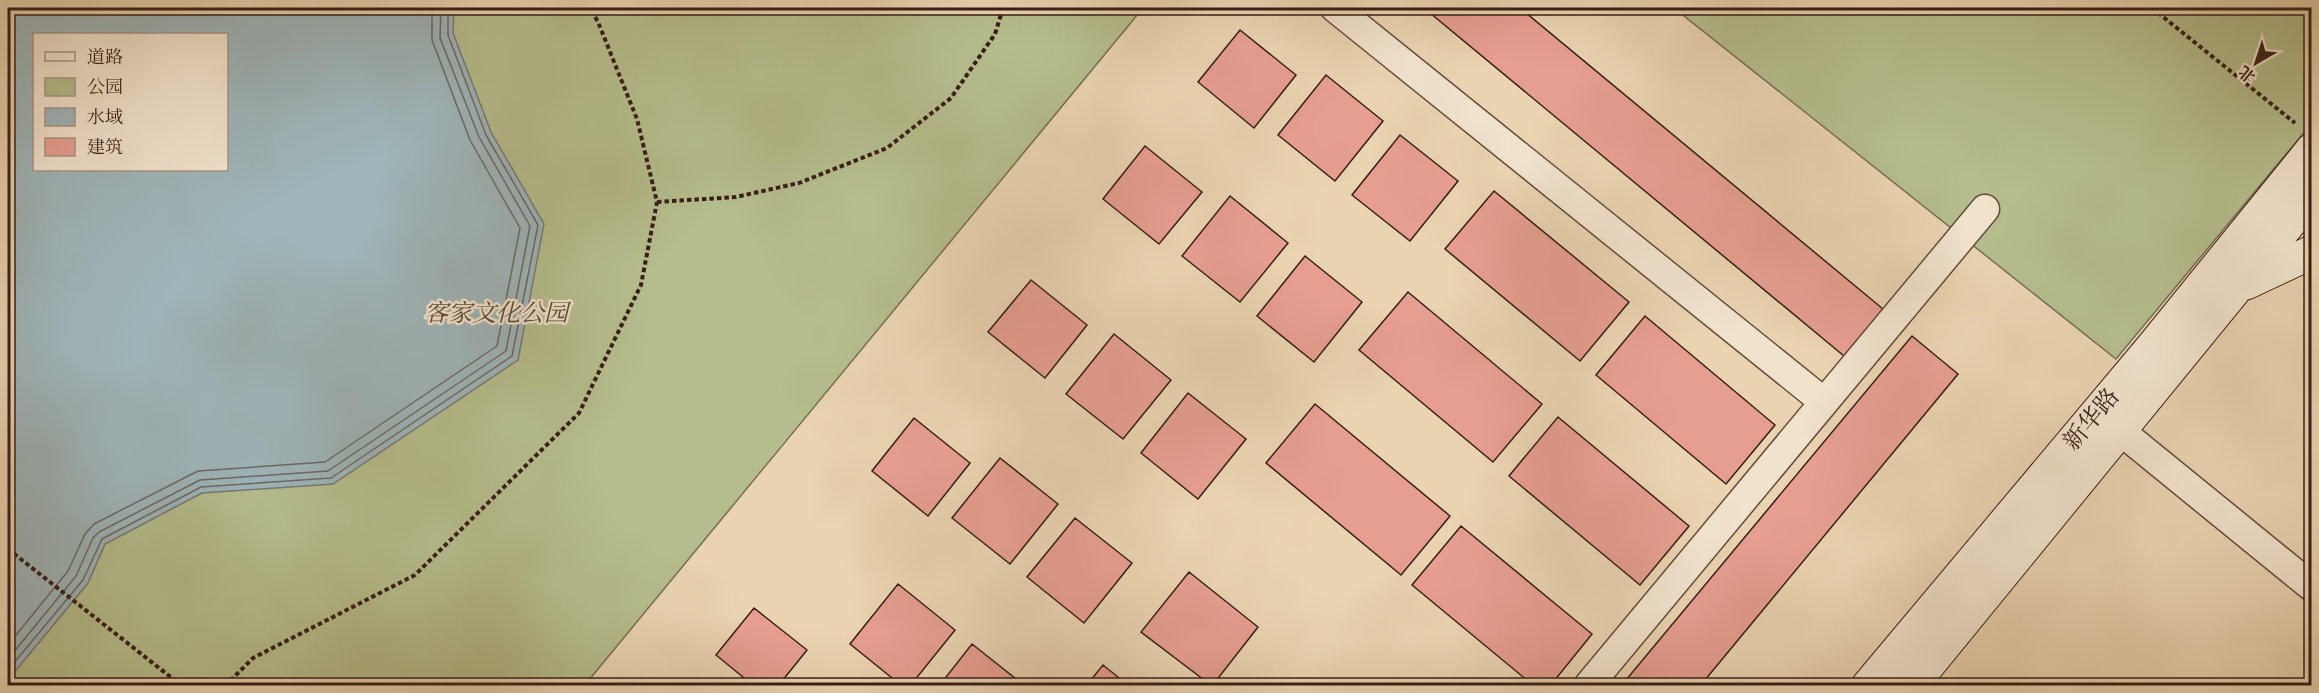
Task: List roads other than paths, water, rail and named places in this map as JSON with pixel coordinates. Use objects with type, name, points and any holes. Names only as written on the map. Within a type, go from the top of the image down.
[{"type":"street","points":[[1335,8],[1824,402]]},
{"type":"street","name":"新华路","points":[[1868,686],[2108,421],[2236,288],[2305,166]]},
{"type":"street","name":"新华路","points":[[1911,686],[2108,421],[2305,166]]},
{"type":"street","points":[[1588,686],[1985,210]]},
{"type":"street","points":[[2236,288],[2312,252]]},
{"type":"street","points":[[2108,421],[2312,587]]},
{"type":"water","points":[[8,8],[454,8],[453,33],[491,132],[544,224],[518,360],[333,484],[202,493],[105,544],[88,583],[8,680]]},
{"type":"park label","name":"客家文化公园","points":[[496,313]]}]
